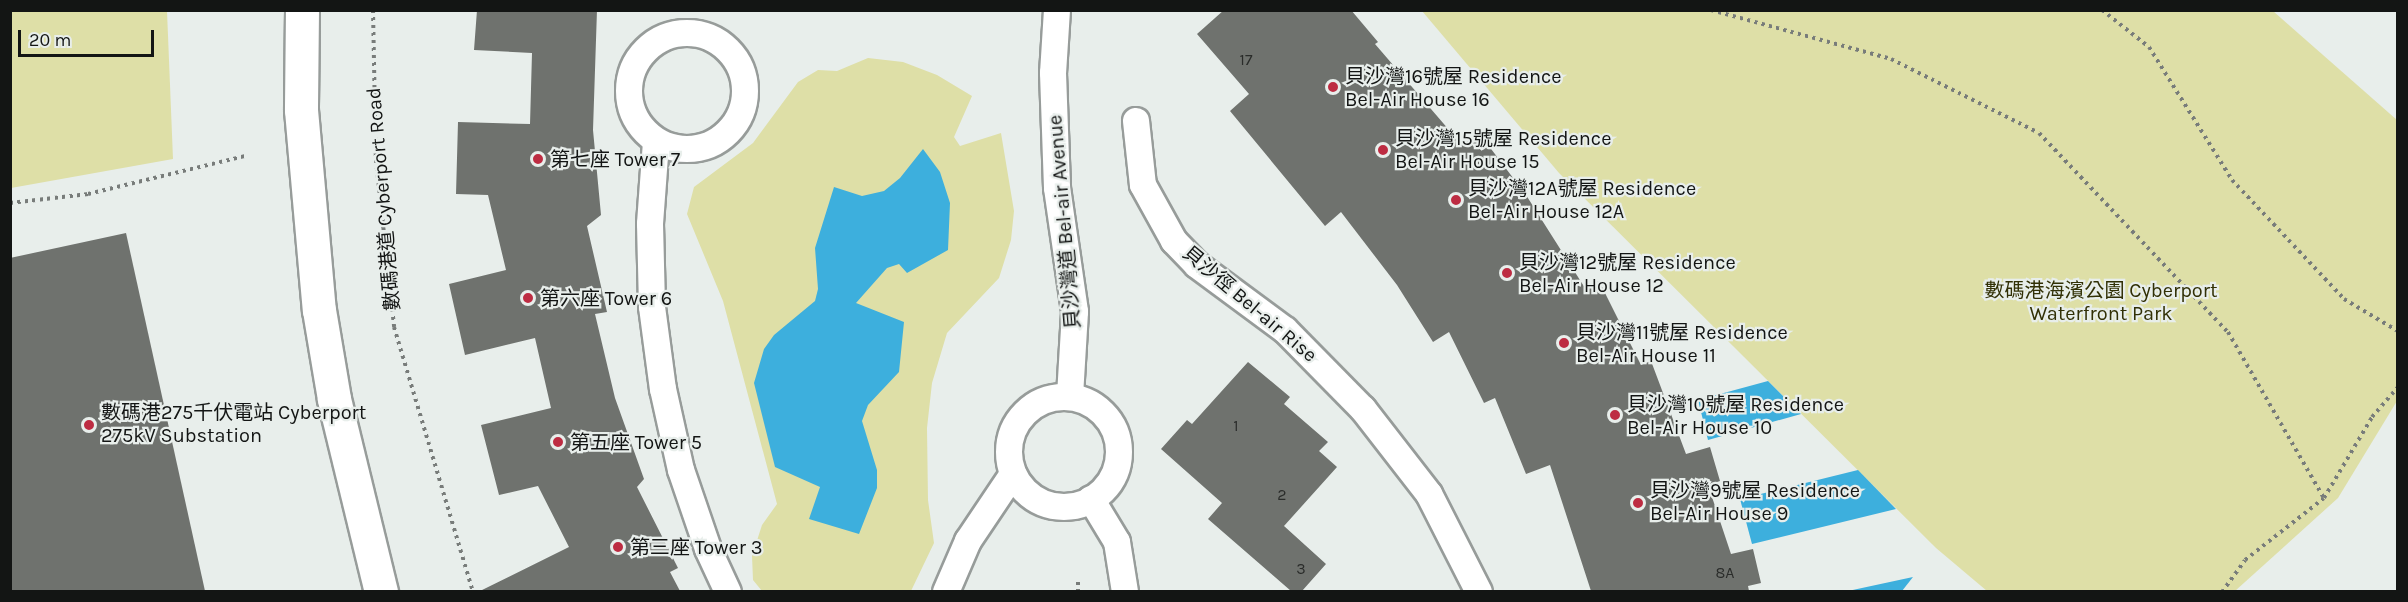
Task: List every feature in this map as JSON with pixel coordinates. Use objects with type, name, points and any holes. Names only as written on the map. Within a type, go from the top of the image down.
[{"type":"street","points":[[302,10],[301,110],[319,310],[334,399],[381,591]]},
{"type":"lane","name":"貝沙灣道 Bel-air Avenue","points":[[1057,10],[1053,73],[1057,188],[1075,312],[1070,397]]},
{"type":"lane","points":[[681,34],[709,37],[726,47],[738,62],[745,80],[743,108],[729,133],[694,150],[656,142],[642,129],[632,112],[630,74],[639,56],[654,43],[681,34]]},
{"type":"lane","name":"貝沙徑 Bel-air Rise","points":[[1136,121],[1143,185],[1174,241],[1197,265],[1285,330],[1363,409],[1429,494],[1479,591]]},
{"type":"lane","points":[[656,142],[650,224],[652,307],[663,389],[681,470],[708,549],[728,591]]},
{"type":"lane","points":[[1070,397],[1101,411],[1118,440],[1114,474],[1091,499],[1074,506],[1039,501],[1024,490],[1013,474],[1010,437],[1019,419],[1042,402],[1070,397]]},
{"type":"lane","points":[[946,591],[968,541],[1013,474]]},
{"type":"lane","points":[[1091,499],[1117,542],[1125,591]]},
{"type":"path","name":"數碼港道 Cyberport Road","points":[[373,10],[376,160],[394,327],[473,591]]},
{"type":"path","points":[[1711,10],[1892,59],[2039,133],[2228,332],[2324,498]]},
{"type":"path","points":[[2102,10],[2149,47],[2232,180],[2344,300],[2397,332]]},
{"type":"path","points":[[10,203],[88,194],[245,156]]},
{"type":"path","points":[[2222,591],[2245,560],[2324,498],[2372,417],[2397,387]]},
{"type":"path","points":[[1078,578],[1078,591]]},
{"type":"green space","points":[[11,10],[167,11],[173,159],[11,188]]},
{"type":"green space","name":"數碼港海濱公園 Cyberport Waterfront Park","points":[[1422,11],[2273,11],[2397,120],[2397,401],[2338,498],[2235,591],[1987,591],[1936,548],[1559,173]]},
{"type":"green space","points":[[868,58],[903,62],[937,75],[972,96],[954,137],[960,146],[1001,133],[1014,211],[1011,240],[999,278],[947,333],[932,383],[927,428],[928,500],[934,543],[911,591],[762,591],[753,580],[752,556],[762,525],[777,504],[723,301],[687,214],[694,187],[753,143],[798,82],[818,70],[837,71]]},
{"type":"water","points":[[923,149],[940,172],[950,203],[948,250],[907,273],[899,264],[887,268],[856,303],[904,322],[899,372],[868,405],[862,421],[877,470],[877,488],[859,534],[809,519],[820,487],[775,467],[754,383],[764,349],[774,335],[815,301],[818,289],[815,248],[834,187],[862,196],[884,191],[900,178]]},
{"type":"water","points":[[1768,381],[1801,414],[1708,440],[1698,400]]},
{"type":"water","points":[[1858,470],[1896,509],[1752,544],[1740,499]]},
{"type":"water","points":[[1913,577],[1902,591],[1848,591]]},
{"type":"building","points":[[477,10],[597,10],[593,130],[601,215],[587,226],[607,312],[595,314],[615,398],[644,479],[637,487],[678,568],[670,572],[680,591],[480,591],[569,547],[538,486],[499,495],[481,425],[551,408],[535,338],[465,355],[449,284],[506,270],[488,195],[456,194],[458,122],[530,124],[532,53],[474,50]]},
{"type":"building","points":[[1224,10],[1351,10],[1378,42],[1375,44],[1462,145],[1479,133],[1526,195],[1585,288],[1599,281],[1641,365],[1651,361],[1686,454],[1710,447],[1720,481],[1708,485],[1731,554],[1753,549],[1761,583],[1748,586],[1749,591],[1591,591],[1550,465],[1526,474],[1495,398],[1484,403],[1449,332],[1433,342],[1397,285],[1341,212],[1325,226],[1230,111],[1249,94],[1197,34]]},
{"type":"building","name":"數碼港275千伏電站 Cyberport 275kV Substation","points":[[126,233],[205,591],[10,591],[10,258]]},
{"type":"building","points":[[1248,362],[1290,397],[1284,404],[1328,442],[1319,451],[1337,467],[1284,526],[1326,564],[1302,591],[1291,591],[1208,519],[1222,503],[1161,449],[1187,420],[1192,424]]},
{"type":"place","name":"貝沙灣16號屋 Residence Bel-Air House 16","points":[[1333,87]]},
{"type":"place","name":"貝沙灣15號屋 Residence Bel-Air House 15","points":[[1383,150]]},
{"type":"place","name":"第七座 Tower 7","points":[[538,159]]},
{"type":"place","name":"貝沙灣12A號屋 Residence Bel-Air House 12A","points":[[1456,200]]},
{"type":"place","name":"貝沙灣12號屋 Residence Bel-Air House 12","points":[[1507,273]]},
{"type":"place","name":"第六座 Tower 6","points":[[528,298]]},
{"type":"place","name":"貝沙灣11號屋 Residence Bel-Air House 11","points":[[1564,343]]},
{"type":"place","name":"貝沙灣10號屋 Residence Bel-Air House 10","points":[[1615,415]]},
{"type":"place","name":"數碼港275千伏電站 Cyberport 275kV Substation","points":[[89,425]]},
{"type":"place","name":"第五座 Tower 5","points":[[558,442]]},
{"type":"place","name":"貝沙灣9號屋 Residence Bel-Air House 9","points":[[1638,503]]},
{"type":"place","name":"第三座 Tower 3","points":[[618,547]]}]
